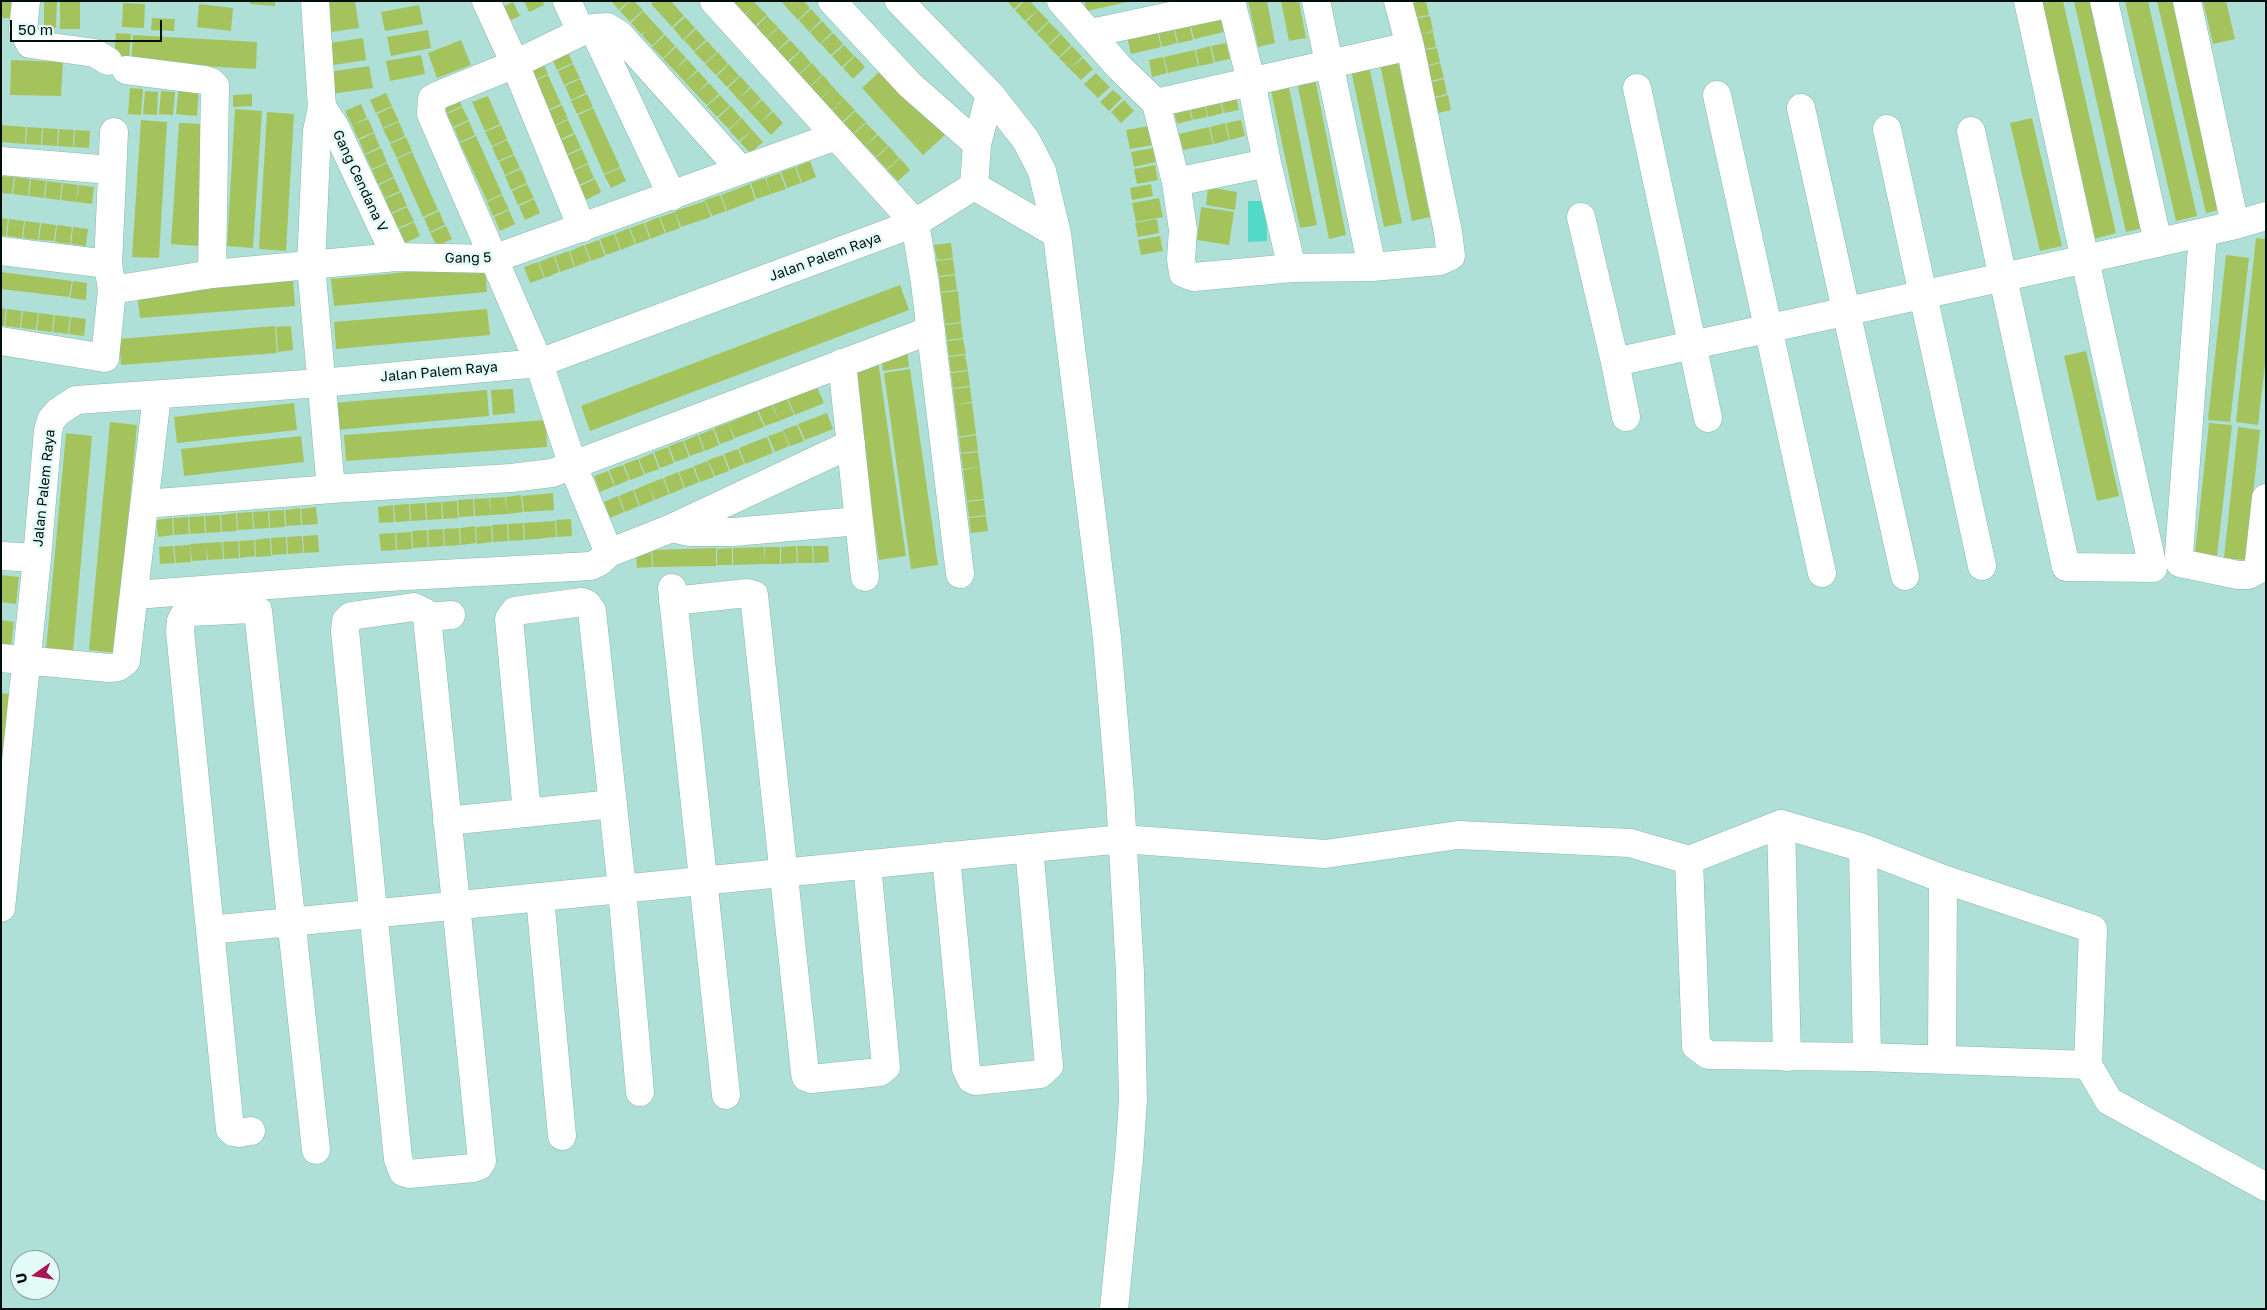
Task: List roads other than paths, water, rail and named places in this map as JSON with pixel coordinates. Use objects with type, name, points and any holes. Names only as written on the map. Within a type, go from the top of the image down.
[{"type":"street","points":[[26,1],[23,30],[30,44],[95,53],[117,66],[205,80],[215,86],[212,274]]},
{"type":"street","name":"Gang Cendana V","points":[[315,1],[322,107],[317,131],[311,265],[331,489]]},
{"type":"street","points":[[486,1],[515,64],[582,228]]},
{"type":"street","points":[[567,1],[587,30],[672,196]]},
{"type":"street","points":[[714,1],[915,223],[931,330],[960,574]]},
{"type":"street","points":[[832,1],[910,85],[977,144]]},
{"type":"street","points":[[899,1],[990,94],[1035,154],[1042,170],[1057,234],[1107,638],[1122,839],[1133,1034],[1133,1100],[1114,1309]]},
{"type":"street","points":[[1061,1],[1119,67],[1156,103],[1176,182],[1182,230],[1181,259],[1183,273],[1194,277],[1292,268],[1372,267],[1440,261],[1451,256],[1448,232],[1410,46],[1398,1]]},
{"type":"street","points":[[1316,1],[1372,267]]},
{"type":"street","points":[[1970,131],[2066,567],[2153,568],[2028,1]]},
{"type":"street","points":[[2104,1],[2158,243]]},
{"type":"street","points":[[2186,1],[2235,225]]},
{"type":"street","points":[[1091,33],[1232,2],[1292,268]]},
{"type":"street","points":[[609,553],[573,466],[539,363],[431,114],[430,106],[432,100],[438,95],[515,64],[587,30],[607,27],[620,35],[740,169]]},
{"type":"street","points":[[1156,103],[1410,46]]},
{"type":"street","points":[[1637,88],[1708,418]]},
{"type":"street","points":[[990,94],[977,144],[974,186],[1057,234]]},
{"type":"street","points":[[1717,95],[1822,573]]},
{"type":"street","name":"Gang Cendana V","points":[[322,107],[335,127],[396,257]]},
{"type":"street","points":[[1801,108],[1905,576]]},
{"type":"street","points":[[1887,129],[1982,566]]},
{"type":"street","points":[[107,397],[106,358],[112,290],[108,264],[114,132]]},
{"type":"street","name":"Gang 5","points":[[112,290],[212,274],[396,257],[493,259],[836,136]]},
{"type":"street","points":[[1,161],[111,170]]},
{"type":"street","points":[[1176,182],[1267,163]]},
{"type":"street","name":"Jalan Palem Raya","points":[[1,556],[37,558],[48,431],[51,420],[58,412],[76,400],[321,383],[539,363],[915,223],[974,186]]},
{"type":"street","points":[[1615,362],[2203,233],[2266,216]]},
{"type":"street","points":[[1581,217],[1626,417]]},
{"type":"street","points":[[2203,233],[2179,554],[2180,563],[2238,575],[2248,575],[2258,570],[2266,498]]},
{"type":"street","points":[[1,251],[108,264]]},
{"type":"street","points":[[145,504],[331,489],[511,478],[552,473],[931,330]]},
{"type":"street","points":[[1,341],[106,358]]},
{"type":"street","points":[[842,363],[865,577]]},
{"type":"street","points":[[14,659],[109,668],[123,664],[128,657],[157,395]]},
{"type":"street","points":[[135,595],[350,579],[591,566],[600,562],[609,553],[672,528],[851,444]]},
{"type":"street","points":[[672,528],[690,532],[733,532],[859,521]]},
{"type":"street","points":[[1,908],[14,659],[37,558]]},
{"type":"street","points":[[726,1095],[701,881],[672,594],[754,595],[804,1073],[806,1077],[811,1079],[880,1072],[886,1068],[868,864]]},
{"type":"street","points":[[528,813],[509,619],[515,611],[582,602],[587,604],[592,611],[622,889],[640,1092]]},
{"type":"street","points":[[414,607],[426,613],[439,616],[447,821],[482,1161],[479,1166],[473,1168],[409,1174],[403,1172],[400,1168],[373,914],[345,631],[346,620],[351,616],[414,607]]},
{"type":"street","points":[[251,1131],[239,1133],[230,1129],[180,630],[184,615],[190,612],[251,609],[258,611],[316,1150]]},
{"type":"street","points":[[447,821],[613,804]]},
{"type":"street","points":[[1781,824],[1787,1057]]},
{"type":"street","points":[[210,930],[1122,839],[1325,854],[1458,835],[1630,843],[1688,860],[1781,824],[1863,848],[1943,880],[2093,929],[2088,1065],[2109,1102],[2266,1186]]},
{"type":"street","points":[[946,856],[966,1068],[971,1079],[975,1080],[1040,1074],[1049,1066],[1029,848]]},
{"type":"street","points":[[1863,848],[1866,1057]]},
{"type":"street","points":[[1688,860],[1696,1046],[1708,1055],[1866,1057],[2088,1065]]},
{"type":"street","points":[[1942,1059],[1943,880]]},
{"type":"street","points":[[540,897],[562,1136]]}]
